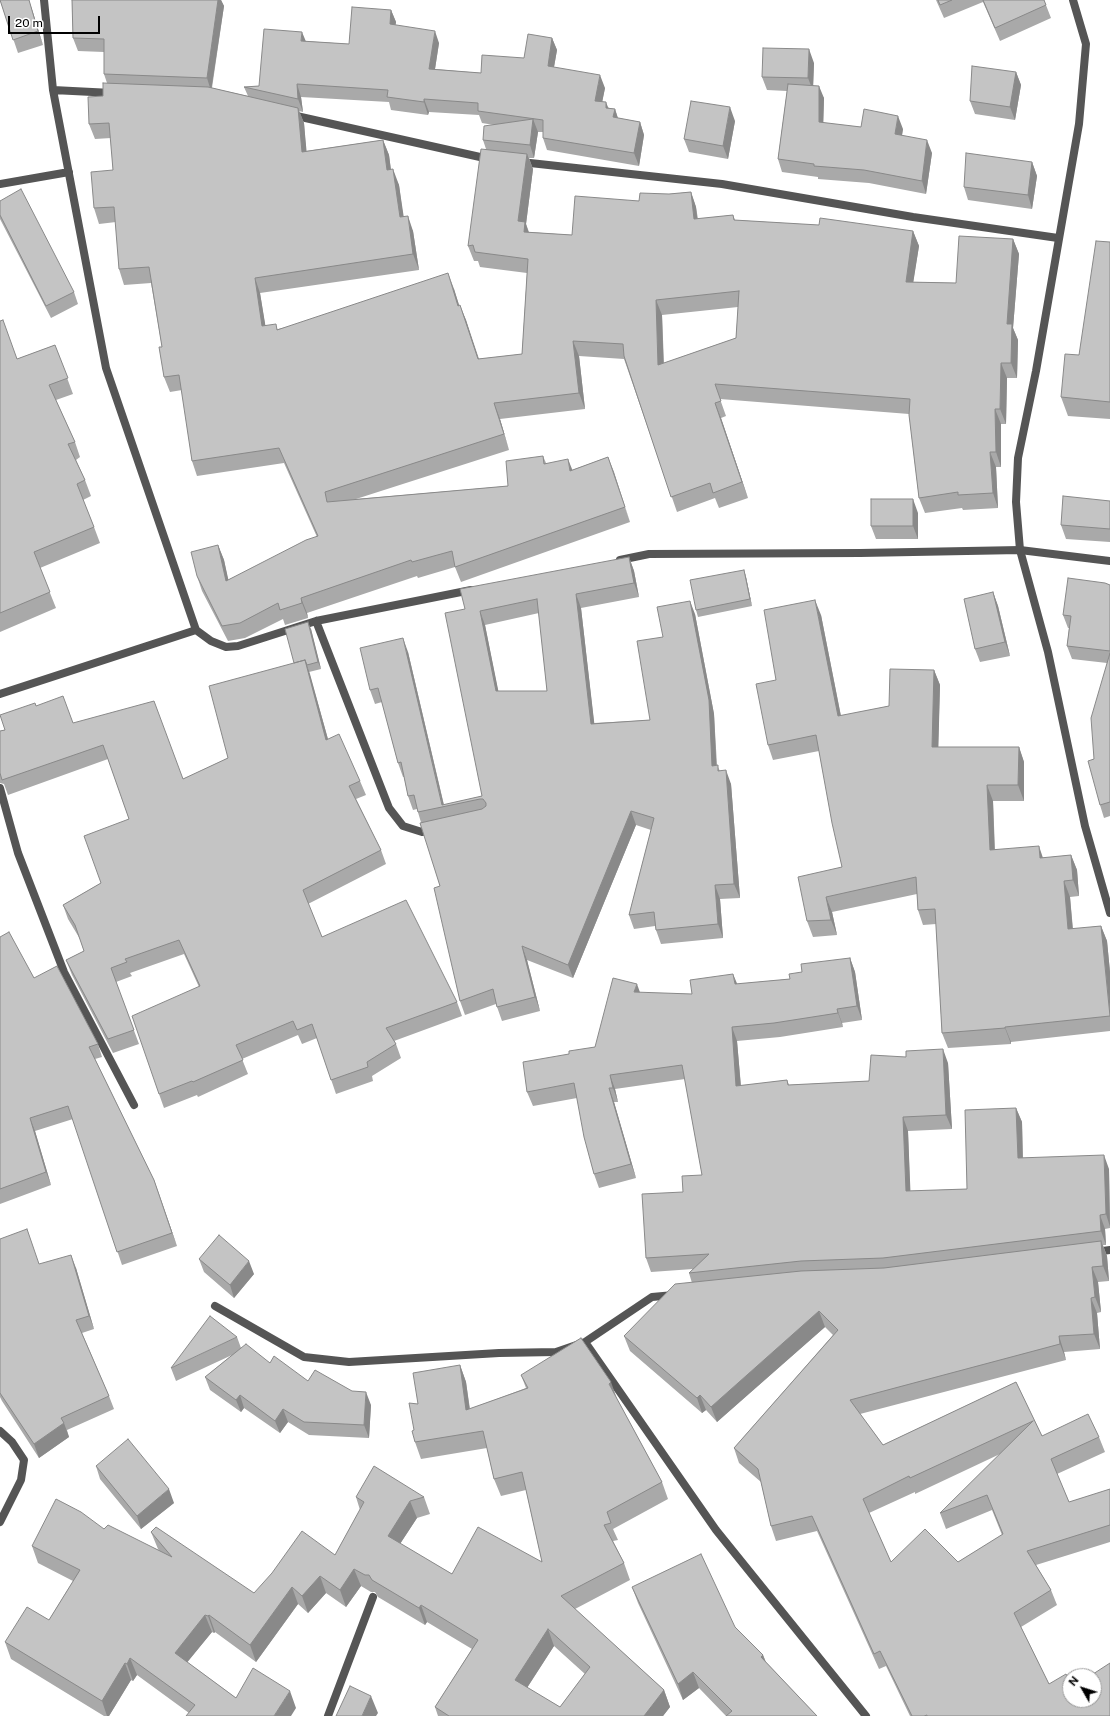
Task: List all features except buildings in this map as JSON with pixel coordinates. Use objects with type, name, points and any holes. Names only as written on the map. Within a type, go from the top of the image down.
[{"type":"street","points":[[44,0],[53,90],[106,368],[196,630],[211,641],[226,647],[238,646],[316,621],[479,588]]},
{"type":"street","points":[[1073,0],[1086,44],[1079,124],[1036,371],[1018,458],[1016,502],[1020,550],[1048,652],[1085,826],[1110,912]]},
{"type":"street","points":[[53,90],[122,93]]},
{"type":"street","points":[[283,113],[482,158],[497,160]]},
{"type":"street","points":[[513,161],[722,184],[913,216],[1058,238]]},
{"type":"street","points":[[0,184],[69,172]]},
{"type":"street","points":[[610,562],[649,554],[860,554],[1020,550],[1110,561]]},
{"type":"street","points":[[316,621],[389,808],[403,826],[422,832],[443,828]]},
{"type":"street","points":[[0,694],[196,630]]},
{"type":"street","points":[[0,788],[18,853],[64,972],[134,1105]]},
{"type":"street","points":[[1086,1253],[1110,1250]]},
{"type":"street","points":[[215,1306],[304,1357],[349,1362],[499,1353],[556,1352],[585,1342],[652,1298],[683,1294]]},
{"type":"street","points":[[585,1342],[716,1530],[866,1716]]},
{"type":"street","points":[[0,1431],[12,1442],[24,1460],[21,1480],[0,1522]]},
{"type":"street","points":[[328,1716],[373,1597]]}]
